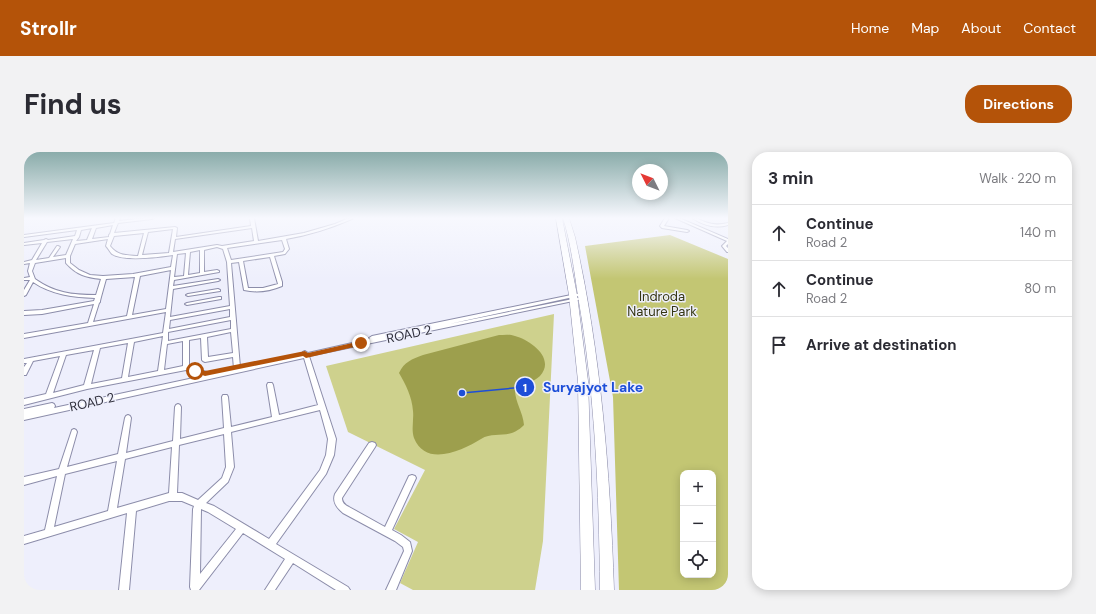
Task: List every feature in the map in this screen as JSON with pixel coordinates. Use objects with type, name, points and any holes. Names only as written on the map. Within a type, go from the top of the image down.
[{"type":"highway","points":[[564,238],[578,297],[587,316],[599,407],[607,590]]},
{"type":"highway","points":[[573,238],[583,381],[588,590]]},
{"type":"street","points":[[24,250],[32,238]]},
{"type":"street","points":[[47,238],[33,261],[30,271],[32,278],[42,287],[53,292],[98,300]]},
{"type":"street","points":[[24,244],[65,238]]},
{"type":"street","points":[[76,238],[68,256],[68,263],[76,271],[88,276],[104,278],[173,268]]},
{"type":"street","points":[[74,243],[101,238]]},
{"type":"street","points":[[110,238],[108,246],[111,252],[120,257],[140,257],[275,238]]},
{"type":"street","points":[[140,257],[144,238]]},
{"type":"street","points":[[161,373],[172,279],[175,238]]},
{"type":"street","points":[[228,262],[287,251],[283,238]]},
{"type":"street","points":[[728,241],[724,246],[728,251]]},
{"type":"street","points":[[223,246],[226,249],[228,262],[236,369]]},
{"type":"street","points":[[50,259],[58,247]]},
{"type":"street","points":[[202,249],[202,274]]},
{"type":"street","points":[[186,276],[188,251]]},
{"type":"street","points":[[241,260],[246,289],[252,291],[280,285],[272,255]]},
{"type":"street","points":[[24,262],[68,256]]},
{"type":"street","points":[[172,279],[217,271]]},
{"type":"street","points":[[129,318],[138,274]]},
{"type":"street","points":[[24,279],[32,278]]},
{"type":"street","points":[[24,295],[32,278]]},
{"type":"street","points":[[90,324],[104,278]]},
{"type":"street","points":[[171,288],[218,280]]},
{"type":"street","points":[[187,315],[188,285]]},
{"type":"street","points":[[188,295],[218,290]]},
{"type":"street","name":"ROAD 2","points":[[24,417],[236,369],[578,297]]},
{"type":"street","points":[[187,304],[219,298]]},
{"type":"street","points":[[24,313],[42,312],[98,300]]},
{"type":"street","points":[[167,319],[232,307]]},
{"type":"street","points":[[24,336],[168,310]]},
{"type":"street","points":[[24,361],[131,341],[233,318]]},
{"type":"street","points":[[165,343],[233,330]]},
{"type":"street","points":[[204,335],[205,360],[235,355]]},
{"type":"street","points":[[186,339],[186,368]]},
{"type":"street","points":[[125,379],[131,341]]},
{"type":"street","points":[[87,387],[98,347]]},
{"type":"street","points":[[49,396],[64,353]]},
{"type":"street","points":[[270,545],[323,472],[330,455],[332,440],[306,355]]},
{"type":"street","points":[[24,374],[31,360]]},
{"type":"street","points":[[24,402],[125,379],[186,368],[205,374]]},
{"type":"street","name":"ROAD 2","points":[[24,412],[205,374],[236,369]]},
{"type":"street","points":[[270,385],[276,419]]},
{"type":"street","points":[[194,589],[197,509],[199,504],[225,480],[229,473],[230,467],[225,397]]},
{"type":"street","points":[[173,497],[178,407]]},
{"type":"street","points":[[24,481],[322,407]]},
{"type":"street","points":[[112,514],[128,418]]},
{"type":"street","points":[[48,533],[62,472],[74,432]]},
{"type":"street","points":[[372,445],[338,496],[338,500],[340,505],[346,510],[387,532],[407,545],[408,551],[391,590]]},
{"type":"street","points":[[387,532],[412,478]]},
{"type":"street","points":[[24,540],[132,508],[173,497],[182,497],[199,504],[242,528],[342,589]]},
{"type":"street","points":[[124,590],[132,508]]},
{"type":"street","points":[[194,589],[242,528]]},
{"type":"street","points":[[270,590],[291,558]]},
{"type":"green space","name":"Indroda Nature Park","points":[[643,238],[678,238],[728,259],[728,590],[619,590],[613,397],[585,246]]},
{"type":"green space","points":[[554,314],[543,541],[535,590],[413,590],[400,583],[418,542],[394,529],[425,470],[348,432],[326,366]]},
{"type":"shaded area","points":[[499,335],[513,335],[527,341],[539,351],[543,356],[545,363],[544,369],[540,376],[515,390],[516,399],[524,425],[512,433],[486,436],[465,448],[445,454],[427,452],[420,447],[414,438],[412,406],[408,391],[399,373],[401,369],[409,361],[423,355]]},
{"type":"place","name":"Suryajyot Lake","points":[[462,393]]},
{"type":"route","points":[[195,371],[205,374],[305,353],[306,356],[361,343]]}]
